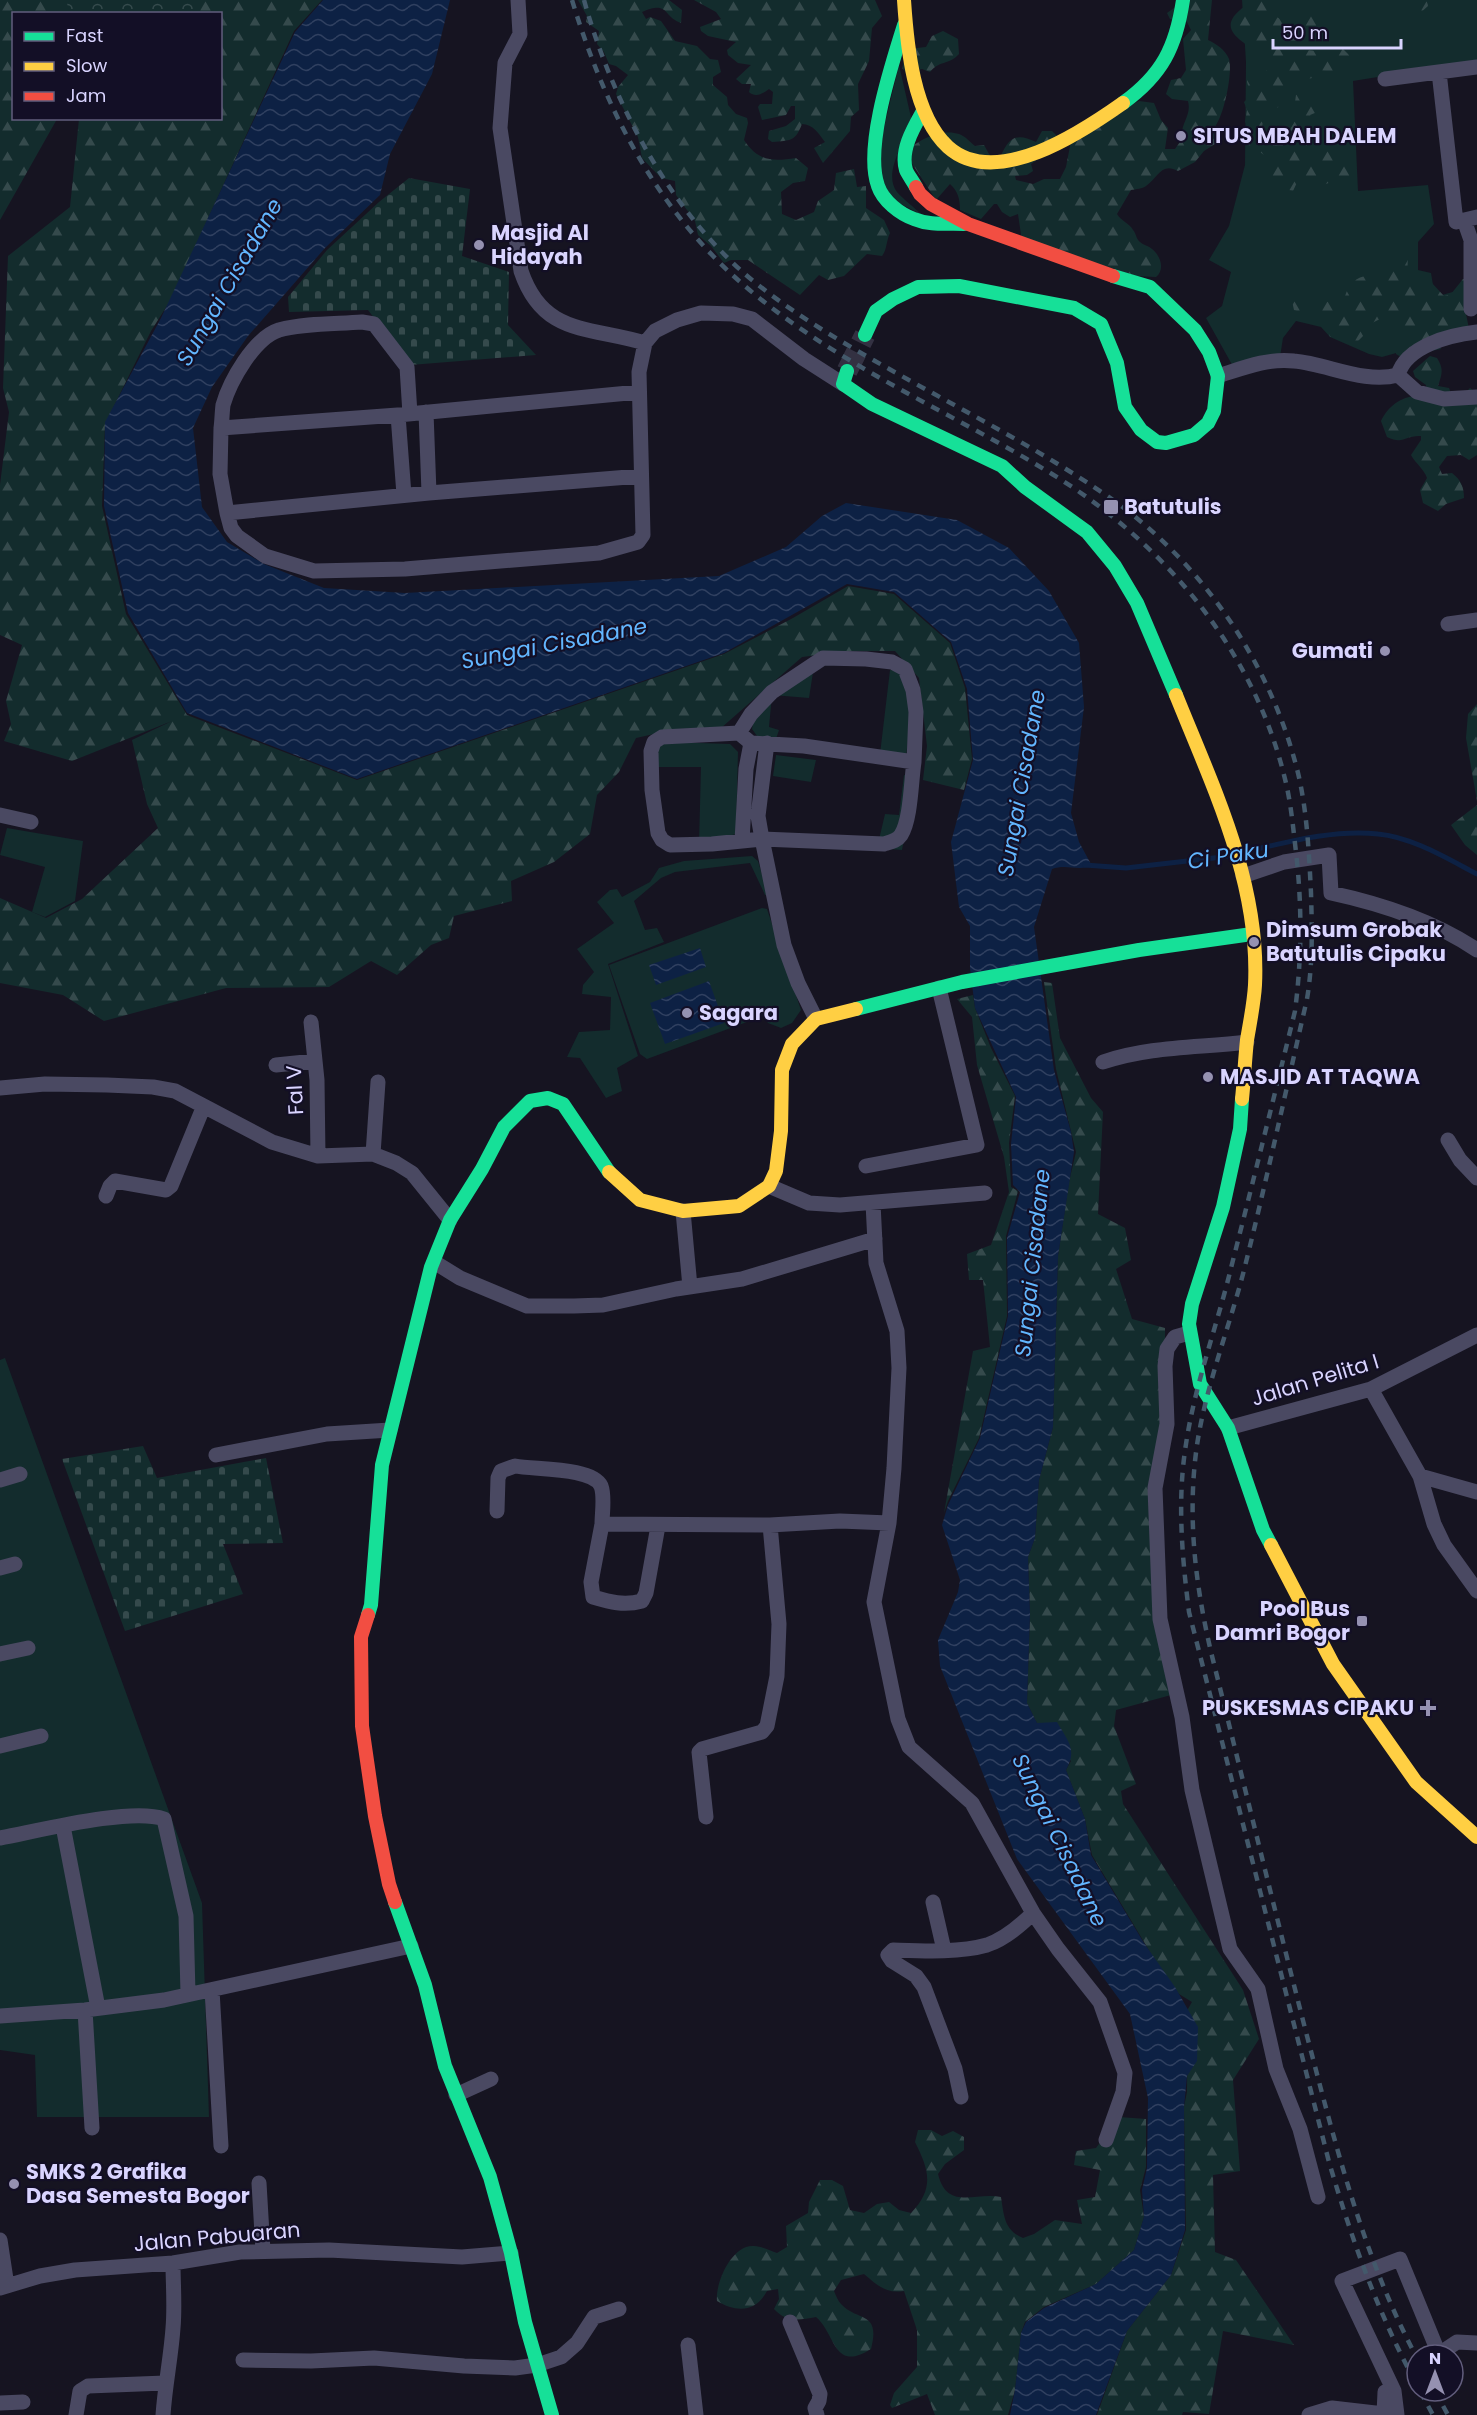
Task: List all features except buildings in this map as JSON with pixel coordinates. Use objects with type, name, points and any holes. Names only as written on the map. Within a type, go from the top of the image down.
[{"type":"main road","points":[[904,0],[905,21],[923,111],[947,146],[965,158],[998,163],[1034,154],[1126,102],[1145,86],[1160,70],[1171,48],[1183,0]]},
{"type":"main road","points":[[905,21],[887,82],[875,167],[877,185],[891,204],[913,219],[924,223],[969,224]]},
{"type":"main road","points":[[865,335],[876,311],[892,299],[918,287],[959,286],[1074,308],[1101,324],[1117,363],[1125,407],[1141,430],[1157,442],[1166,443],[1194,435],[1208,423],[1215,411],[1218,376],[1215,362],[1201,336],[1150,287],[1098,272],[969,224],[931,204],[911,182],[906,170],[907,144],[923,111]]},
{"type":"main road","points":[[845,377],[872,404],[1002,466],[1025,488],[1087,532],[1115,566],[1137,603],[1227,821],[1243,876],[1252,934],[1255,985],[1246,1042],[1239,1128],[1223,1207],[1192,1304],[1189,1333],[1200,1384],[1228,1428],[1263,1530],[1333,1664],[1416,1782],[1477,1837]]},
{"type":"main road","points":[[552,2415],[537,2365],[511,2253],[490,2177],[445,2066],[425,1985],[389,1884],[375,1816],[362,1705],[361,1637],[371,1605],[382,1465],[431,1267],[450,1220],[511,1118],[530,1101],[548,1098],[562,1104],[610,1173],[631,1193],[649,1204],[683,1211],[738,1206],[769,1186],[776,1171],[782,1070],[792,1044],[816,1018],[962,982],[1139,950],[1252,934]]},
{"type":"street","points":[[518,0],[520,34],[506,63],[500,128],[521,271],[528,290],[552,318],[570,326],[645,343]]},
{"type":"street","points":[[1385,80],[1477,67]]},
{"type":"street","points":[[1439,72],[1456,222],[1470,219],[1471,309]]},
{"type":"street","points":[[404,495],[404,414],[407,367],[374,324],[362,322],[279,331],[265,337],[255,345],[237,374],[224,405],[220,474],[227,518],[237,536],[265,556],[314,571],[405,569],[599,553],[638,542],[643,535],[639,372],[645,343],[655,331],[677,320],[701,313],[733,314],[752,319],[804,359],[845,377]]},
{"type":"street","points":[[1398,375],[1401,366],[1410,355],[1452,337],[1477,332]]},
{"type":"street","points":[[1218,376],[1272,360],[1291,360],[1325,365],[1372,378],[1398,375],[1417,392],[1444,399],[1477,397]]},
{"type":"street","points":[[221,428],[639,392]]},
{"type":"street","points":[[426,412],[429,493]]},
{"type":"street","points":[[227,513],[404,495],[641,476]]},
{"type":"street","points":[[1448,624],[1477,620]]},
{"type":"street","points":[[742,841],[746,769],[745,738],[751,714],[772,692],[823,658],[892,662],[905,669],[913,690],[916,712],[914,762],[907,814],[902,834],[895,842],[884,844],[762,839],[742,841],[670,845],[662,840],[654,814],[651,752],[654,742],[662,737],[745,738],[767,743],[914,762]]},
{"type":"street","points":[[767,743],[758,816],[762,839],[784,945],[798,983],[816,1018]]},
{"type":"street","points":[[0,814],[31,822]]},
{"type":"street","points":[[1243,876],[1284,862],[1329,855],[1331,893],[1390,909],[1423,921],[1446,931],[1477,950]]},
{"type":"street","points":[[866,1166],[977,1144],[939,988]]},
{"type":"street","name":"Fal V","points":[[311,1022],[318,1101],[318,1156]]},
{"type":"street","points":[[1103,1062],[1144,1050],[1201,1048],[1246,1042]]},
{"type":"street","points":[[276,1065],[315,1061]]},
{"type":"street","points":[[373,1154],[378,1082]]},
{"type":"street","points":[[0,1088],[45,1084],[153,1087],[175,1091],[272,1142],[318,1156],[373,1154],[396,1163],[412,1173],[450,1220]]},
{"type":"street","points":[[106,1196],[115,1181],[166,1190],[171,1186],[204,1108]]},
{"type":"street","points":[[1448,1140],[1460,1160],[1477,1178]]},
{"type":"street","points":[[769,1186],[809,1203],[840,1205],[985,1193]]},
{"type":"street","points":[[873,1203],[878,1275],[897,1331],[899,1368],[889,1523],[874,1602],[898,1719],[909,1746],[972,1803],[1033,1913],[1100,2002],[1125,2073],[1123,2092],[1106,2140]]},
{"type":"street","points":[[683,1211],[690,1287]]},
{"type":"street","points":[[434,1262],[460,1278],[526,1306],[603,1305],[742,1279],[875,1239]]},
{"type":"street","points":[[1189,1333],[1175,1337],[1167,1349],[1165,1366],[1167,1424],[1155,1488],[1160,1619],[1182,1717],[1192,1790],[1230,1949],[1257,1989],[1276,2069],[1300,2129],[1318,2197]]},
{"type":"street","name":"Jalan Pelita I","points":[[1228,1428],[1371,1389],[1477,1335]]},
{"type":"street","points":[[1371,1389],[1420,1476],[1434,1524],[1444,1545],[1477,1591]]},
{"type":"street","points":[[216,1455],[327,1434],[390,1430]]},
{"type":"street","points":[[497,1511],[498,1478],[501,1471],[515,1466],[575,1472],[588,1475],[600,1484],[602,1524],[591,1582],[593,1598],[614,1603],[631,1604],[642,1601],[646,1593],[658,1526]]},
{"type":"street","points":[[0,1480],[20,1474]]},
{"type":"street","points":[[1420,1476],[1477,1492]]},
{"type":"street","points":[[602,1524],[658,1526],[770,1525],[840,1521],[889,1523]]},
{"type":"street","points":[[706,1817],[699,1752],[702,1749],[762,1732],[767,1726],[777,1676],[779,1624],[770,1525]]},
{"type":"street","points":[[0,1568],[15,1564]]},
{"type":"street","points":[[0,1654],[28,1648]]},
{"type":"street","points":[[0,1746],[41,1736]]},
{"type":"street","points":[[0,1838],[143,1814],[164,1819],[186,1916],[188,1994]]},
{"type":"street","points":[[63,1826],[92,2009],[92,2128]]},
{"type":"street","points":[[933,1902],[944,1950]]},
{"type":"street","points":[[961,2097],[955,2069],[924,1987],[916,1976],[888,1956],[893,1950],[944,1950],[987,1945],[1017,1928],[1033,1913]]},
{"type":"street","points":[[0,2016],[92,2009],[164,2000],[411,1946]]},
{"type":"street","points":[[212,1990],[221,2146]]},
{"type":"street","points":[[456,2096],[490,2079]]},
{"type":"street","points":[[260,2183],[263,2251]]},
{"type":"street","points":[[0,2240],[4,2287]]},
{"type":"street","name":"Jalan Pabuaran","points":[[4,2287],[40,2276],[75,2270],[173,2263],[240,2252],[329,2250],[462,2257],[511,2253]]},
{"type":"street","points":[[1397,2415],[1394,2391],[1342,2281],[1400,2259],[1439,2354],[1457,2342],[1477,2343]]},
{"type":"street","points":[[163,2415],[165,2383],[171,2358],[174,2325],[173,2263]]},
{"type":"street","points":[[243,2360],[311,2361],[374,2358],[464,2367],[515,2368],[537,2365],[561,2357],[577,2343],[589,2322],[598,2314],[619,2309]]},
{"type":"street","points":[[790,2322],[820,2394],[815,2408],[817,2415]]},
{"type":"street","points":[[688,2345],[696,2415]]},
{"type":"street","points":[[76,2415],[80,2391],[88,2386],[165,2383]]},
{"type":"street","points":[[1309,2415],[1332,2408],[1384,2414],[1385,2392],[1394,2391]]},
{"type":"street","points":[[0,2403],[23,2402]]},
{"type":"green space","points":[[0,0],[322,0],[294,31],[170,301],[151,331],[105,424],[102,506],[126,614],[187,715],[357,780],[724,654],[848,586],[894,594],[950,643],[965,688],[972,759],[964,790],[923,780],[927,746],[919,678],[895,651],[850,651],[802,657],[721,728],[676,729],[636,738],[619,772],[597,795],[590,834],[554,862],[511,881],[512,901],[454,916],[449,938],[431,945],[397,975],[371,961],[329,987],[226,988],[104,1021],[63,995],[0,983],[0,898],[46,918],[82,899],[158,828],[147,804],[132,740],[172,721],[72,761],[4,741],[11,724],[6,701],[22,645],[0,635],[0,485],[9,412],[3,388],[8,256],[70,207],[79,120],[222,120],[222,12],[12,12],[12,120],[56,120],[0,220]]},
{"type":"green space","points":[[67,0],[203,0],[194,12],[68,12]]},
{"type":"green space","points":[[578,0],[669,0],[682,10],[681,23],[661,9],[642,12],[646,19],[650,17],[661,21],[675,41],[697,46],[710,59],[718,60],[721,72],[713,77],[713,85],[727,97],[728,105],[736,114],[747,118],[744,140],[749,147],[760,156],[773,160],[796,158],[808,168],[805,181],[793,183],[781,192],[782,214],[796,220],[814,212],[818,201],[834,190],[836,173],[854,169],[857,187],[866,186],[866,208],[884,220],[890,233],[882,256],[867,254],[844,276],[828,280],[819,275],[800,295],[748,260],[731,260],[724,263],[711,246],[698,235],[695,221],[676,195],[675,181],[661,178],[642,158],[638,137],[616,94],[618,87],[628,75],[609,64],[604,52],[597,44],[599,31],[586,22],[587,16]]},
{"type":"green space","points":[[694,0],[875,0],[882,16],[872,28],[869,61],[858,84],[859,110],[851,117],[850,131],[823,163],[814,148],[825,142],[809,126],[802,124],[792,139],[772,142],[768,139],[769,131],[786,126],[795,119],[795,106],[791,106],[786,115],[762,120],[758,107],[760,104],[772,104],[773,92],[769,89],[754,95],[749,92],[751,84],[742,84],[736,79],[751,65],[738,63],[728,55],[727,50],[736,42],[708,36],[701,31],[700,27],[721,19],[716,12]]},
{"type":"green space","points":[[1185,0],[1212,0],[1208,40],[1220,47],[1229,59],[1229,83],[1225,103],[1216,125],[1218,137],[1215,144],[1204,151],[1195,162],[1178,171],[1168,168],[1160,172],[1144,187],[1131,190],[1117,214],[1134,231],[1139,241],[1158,255],[1161,267],[1156,277],[1137,276],[1022,241],[1018,214],[1010,217],[1002,212],[997,204],[994,204],[981,219],[960,210],[958,196],[950,184],[936,200],[905,153],[916,144],[937,134],[959,134],[975,146],[984,145],[989,154],[998,162],[1011,140],[1021,137],[1036,142],[1042,131],[1052,131],[1063,142],[1031,164],[1033,171],[1027,175],[1015,176],[1016,180],[1033,184],[1044,179],[1060,179],[1066,167],[1072,136],[1139,101],[1154,103],[1161,120],[1168,128],[1165,149],[1175,149],[1182,139],[1189,106],[1188,101],[1172,99],[1166,94],[1171,80],[1181,78],[1186,70],[1183,39],[1191,30],[1187,22],[1170,19],[1167,13]]},
{"type":"green space","points":[[1242,0],[1477,0],[1477,61],[1353,81],[1358,191],[1428,185],[1434,224],[1418,242],[1418,270],[1431,273],[1435,297],[1463,289],[1467,333],[1382,357],[1369,354],[1330,337],[1321,327],[1296,321],[1283,338],[1280,357],[1235,370],[1206,318],[1222,306],[1231,272],[1209,260],[1229,226],[1245,165],[1246,62]]},
{"type":"green space","points":[[1246,0],[1267,0],[1270,13],[1292,26],[1299,23],[1306,3],[1310,3],[1317,22],[1307,41],[1307,50],[1316,51],[1331,42],[1341,47],[1349,55],[1349,63],[1341,72],[1312,70],[1312,78],[1295,86],[1287,103],[1267,115],[1262,128],[1272,136],[1286,136],[1298,116],[1296,95],[1308,91],[1319,97],[1322,110],[1310,115],[1319,132],[1306,136],[1304,140],[1307,146],[1333,152],[1343,157],[1352,169],[1349,177],[1310,187],[1303,176],[1300,176],[1293,191],[1279,188],[1268,180],[1273,168],[1272,161],[1239,140],[1249,127],[1245,122],[1247,110],[1244,102],[1251,95],[1247,82],[1248,75],[1253,71],[1264,73],[1268,69],[1262,57],[1234,34],[1231,28],[1231,22],[1245,6]]},
{"type":"green space","points":[[1411,0],[1427,0],[1428,6],[1419,14],[1413,12]]},
{"type":"green space","points":[[943,31],[958,39],[959,54],[930,72],[922,69],[906,72],[902,68],[908,49],[926,47],[932,36]]},
{"type":"green space","points":[[899,65],[913,126],[896,158],[892,176],[893,185],[897,192],[922,215],[884,195],[879,148]]},
{"type":"green space","points":[[409,178],[470,189],[462,256],[509,272],[508,325],[536,355],[410,365],[368,310],[289,312],[288,297],[327,250]]},
{"type":"green space","points":[[1401,252],[1408,255],[1407,280],[1420,286],[1431,282],[1444,296],[1451,294],[1463,279],[1471,280],[1475,293],[1466,314],[1469,329],[1435,337],[1441,349],[1401,357],[1396,354],[1396,347],[1414,339],[1416,333],[1411,326],[1400,326],[1392,332],[1380,319],[1362,328],[1363,336],[1356,343],[1347,342],[1342,333],[1330,337],[1326,321],[1294,310],[1292,301],[1313,299],[1339,304],[1352,283],[1365,276],[1385,273],[1385,263]]},
{"type":"green space","points":[[1430,356],[1437,358],[1441,365],[1438,386],[1449,388],[1452,396],[1461,397],[1470,388],[1477,394],[1477,455],[1469,460],[1461,455],[1447,456],[1439,467],[1442,474],[1452,473],[1458,478],[1463,487],[1464,498],[1446,504],[1438,511],[1423,503],[1420,490],[1427,478],[1411,455],[1421,440],[1421,436],[1401,440],[1387,437],[1381,421],[1389,409],[1400,400],[1413,396],[1428,396],[1426,385],[1415,377],[1413,371]]},
{"type":"green space","points":[[814,666],[809,698],[772,695],[769,727],[779,730],[776,739],[757,736],[752,729],[755,710],[767,696]]},
{"type":"green space","points":[[890,670],[910,672],[916,680],[906,756],[880,754]]},
{"type":"green space","points":[[1477,704],[1477,801],[1466,738],[1468,714]]},
{"type":"green space","points":[[667,742],[730,744],[738,752],[736,834],[699,844],[701,767],[657,767],[658,746]]},
{"type":"green space","points":[[776,755],[816,760],[811,782],[773,776]]},
{"type":"green space","points":[[904,775],[916,776],[902,850],[877,848],[885,814],[899,815]]},
{"type":"green space","points":[[1477,805],[1477,855],[1465,845],[1451,825]]},
{"type":"green space","points":[[7,828],[83,841],[75,901],[45,917],[32,912],[45,867],[0,855]]},
{"type":"green space","points":[[752,856],[758,861],[768,895],[765,895],[750,863],[675,872],[661,878],[634,901],[645,930],[657,928],[664,942],[608,964],[638,1056],[617,1068],[622,1091],[606,1098],[580,1058],[567,1057],[579,1032],[610,1030],[611,997],[582,994],[583,985],[594,972],[577,949],[614,923],[597,902],[610,890],[617,889],[622,897],[650,882],[659,868],[684,861]]},
{"type":"green space","points":[[762,908],[767,909],[801,1010],[792,1023],[781,1028],[768,1023],[763,1016],[647,1059],[640,1054],[609,965]]},
{"type":"green space","points":[[1044,982],[1052,983],[1060,1038],[1091,1098],[1103,1112],[1098,1214],[1125,1228],[1131,1260],[1116,1269],[1132,1319],[1165,1328],[1165,1424],[1152,1472],[1171,1695],[1116,1710],[1114,1726],[1136,1784],[1121,1791],[1123,1804],[1243,1990],[1259,2039],[1233,2080],[1240,2171],[1213,2175],[1215,2252],[1236,2260],[1294,2345],[1223,2331],[1209,2414],[1183,2412],[1182,2415],[1097,2415],[1127,2331],[1171,2275],[1186,2230],[1184,2107],[1187,2092],[1188,2009],[1192,2002],[1179,1994],[1156,1962],[1092,1855],[1085,1819],[1066,1770],[1071,1761],[1037,1723],[1027,1703],[1030,1614],[1028,1557],[1035,1538],[1039,1480],[1053,1427],[1058,1256],[1076,1152],[1056,1069]]},
{"type":"green space","points":[[973,995],[975,1008],[991,1048],[1015,1096],[1009,1143],[1011,1187],[1018,1191],[1006,1236],[1007,1316],[979,1438],[944,1513],[973,1351],[990,1347],[983,1280],[969,1280],[967,1254],[991,1245],[1009,1192],[1004,1157],[977,1065],[972,1017],[957,999]]},
{"type":"green space","points":[[5,1358],[202,1903],[209,2117],[37,2117],[35,2055],[0,2050],[0,1360]]},
{"type":"green space","points":[[143,1446],[157,1478],[266,1458],[283,1543],[223,1544],[243,1594],[125,1631],[62,1459]]},
{"type":"green space","points":[[1119,2117],[1146,2119],[1146,2167],[1140,2190],[1144,2217],[1134,2250],[1096,2284],[1044,2307],[1025,2322],[1021,2333],[1015,2390],[1008,2415],[935,2415],[927,2394],[892,2408],[890,2405],[894,2393],[917,2367],[917,2330],[904,2291],[887,2290],[864,2274],[841,2280],[834,2291],[847,2310],[866,2319],[873,2328],[871,2349],[849,2357],[837,2348],[823,2324],[816,2317],[794,2319],[784,2317],[774,2309],[779,2299],[778,2289],[767,2291],[763,2298],[752,2307],[739,2309],[717,2301],[722,2275],[726,2266],[739,2251],[754,2246],[777,2253],[787,2247],[786,2226],[808,2213],[809,2202],[820,2180],[832,2180],[843,2186],[850,2210],[864,2213],[877,2204],[889,2202],[899,2210],[911,2213],[919,2204],[927,2187],[924,2161],[915,2142],[918,2130],[931,2130],[942,2136],[953,2131],[964,2137],[964,2150],[945,2164],[938,2174],[942,2185],[955,2196],[1001,2197],[1008,2227],[1017,2235],[1023,2238],[1034,2234],[1055,2220],[1082,2224],[1077,2200],[1095,2197],[1100,2170],[1074,2165],[1076,2151],[1096,2148]]},
{"type":"water","name":"Sungai Cisadane","points":[[323,0],[450,0],[432,74],[390,154],[380,195],[325,248],[248,336],[212,387],[193,428],[202,507],[227,542],[264,564],[324,588],[405,593],[719,576],[786,547],[822,516],[846,503],[957,520],[1009,548],[1049,591],[1079,643],[1084,707],[1071,813],[1079,842],[1092,866],[1052,869],[1034,927],[1054,1070],[1071,1132],[1074,1152],[1058,1256],[1053,1427],[1039,1480],[1035,1538],[1028,1557],[1030,1614],[1027,1703],[1037,1723],[1057,1722],[1070,1745],[1071,1756],[1066,1770],[1085,1819],[1091,1855],[1198,2027],[1197,2061],[1187,2076],[1184,2107],[1185,2230],[1171,2275],[1127,2331],[1096,2415],[1010,2415],[1021,2333],[1026,2322],[1044,2308],[1096,2284],[1134,2250],[1144,2217],[1142,2190],[1147,2168],[1148,2098],[1130,2014],[1017,1859],[940,1666],[938,1640],[958,1592],[960,1580],[942,1525],[948,1505],[980,1438],[1008,1316],[1007,1238],[1020,1192],[1013,1185],[1011,1144],[1016,1097],[975,1008],[970,968],[970,926],[959,907],[951,842],[973,760],[967,689],[951,642],[894,592],[847,584],[724,653],[357,779],[187,713],[128,613],[104,506],[105,422],[161,318],[295,32]]},
{"type":"water","points":[[700,948],[706,967],[656,985],[649,965]]},
{"type":"water","name":"Sagara","points":[[709,981],[724,1023],[665,1044],[650,1003]]},
{"type":"waterway","name":"Ci Paku","points":[[1240,853],[1326,835],[1378,834],[1417,844],[1477,874]]},
{"type":"waterway","name":"Ci Paku","points":[[1085,865],[1126,868],[1231,856]]},
{"type":"tunnel","points":[[847,371],[865,335]]},
{"type":"railway","points":[[572,0],[601,80],[638,156],[661,192],[714,257],[781,315],[818,340],[856,364],[1052,474],[1093,502],[1131,533],[1167,567],[1199,604],[1227,644],[1251,687],[1271,732],[1287,788],[1296,852],[1300,931],[1295,1011],[1190,1422],[1182,1486],[1184,1570],[1189,1612],[1329,2162],[1367,2276],[1405,2362]]},
{"type":"railway","points":[[584,0],[611,77],[648,152],[670,188],[722,253],[768,293],[820,328],[1051,460],[1137,518],[1169,547],[1225,613],[1268,688],[1284,728],[1297,769],[1307,831],[1312,920],[1309,986],[1251,1240],[1201,1423],[1194,1471],[1194,1549],[1211,1652],[1329,2119],[1366,2241],[1381,2281],[1410,2343]]},
{"type":"railway","points":[[1426,2403],[1433,2415]]},
{"type":"railway","points":[[1442,2403],[1448,2415]]},
{"type":"traffic: fast","points":[[1123,103],[1148,82],[1165,59],[1176,32],[1183,0]]},
{"type":"traffic: fast","points":[[904,25],[877,128],[874,150],[878,186],[888,202],[909,217],[927,223],[964,224]]},
{"type":"traffic: fast","points":[[916,187],[906,170],[905,155],[909,139],[923,111]]},
{"type":"traffic: fast","points":[[865,335],[876,311],[893,299],[918,287],[959,286],[1074,308],[1101,324],[1117,363],[1125,407],[1141,430],[1157,442],[1166,443],[1194,435],[1208,423],[1214,411],[1218,376],[1209,352],[1195,330],[1150,287],[1113,276]]},
{"type":"traffic: fast","points":[[847,371],[843,384],[872,404],[1002,466],[1025,487],[1087,532],[1115,566],[1137,603],[1176,695]]},
{"type":"traffic: fast","points":[[856,1009],[962,982],[1139,950],[1252,934]]},
{"type":"traffic: fast","points":[[368,1615],[371,1605],[382,1465],[431,1267],[450,1220],[482,1169],[504,1127],[530,1101],[548,1098],[563,1104],[609,1172]]},
{"type":"traffic: fast","points":[[1242,1099],[1240,1129],[1223,1207],[1192,1304],[1189,1324],[1200,1384],[1228,1428],[1263,1530],[1271,1545]]},
{"type":"traffic: fast","points":[[395,1902],[425,1985],[445,2066],[490,2177],[511,2253],[525,2322],[552,2415]]},
{"type":"traffic: slow","points":[[904,0],[910,58],[919,98],[936,133],[948,147],[968,159],[990,162],[1014,160],[1038,152],[1085,128],[1123,103]]},
{"type":"traffic: slow","points":[[1176,695],[1219,800],[1242,873],[1250,910],[1255,947],[1255,985],[1242,1099]]},
{"type":"traffic: slow","points":[[609,1172],[640,1200],[683,1211],[739,1206],[769,1186],[776,1171],[781,1131],[782,1070],[792,1044],[816,1019],[856,1009]]},
{"type":"traffic: slow","points":[[1271,1545],[1333,1664],[1416,1782],[1477,1837]]},
{"type":"traffic: jam","points":[[916,187],[931,204],[968,224],[1113,276]]},
{"type":"traffic: jam","points":[[368,1615],[361,1637],[362,1726],[375,1816],[395,1902]]},
{"type":"place","name":"SITUS MBAH DALEM","points":[[1181,136]]},
{"type":"place","name":"Masjid Al Hidayah","points":[[479,245]]},
{"type":"place","name":"Batutulis","points":[[1111,507]]},
{"type":"place","name":"Gumati","points":[[1385,651]]},
{"type":"place","name":"Dimsum Grobak Batutulis Cipaku","points":[[1254,942]]},
{"type":"place","name":"Sagara","points":[[687,1013]]},
{"type":"place","name":"MASJID AT TAQWA","points":[[1208,1077]]},
{"type":"place","name":"Pool Bus Damri Bogor","points":[[1362,1621]]},
{"type":"place","name":"PUSKESMAS CIPAKU","points":[[1428,1708]]},
{"type":"place","name":"SMKS 2 Grafika Dasa Semesta Bogor","points":[[14,2184]]}]
